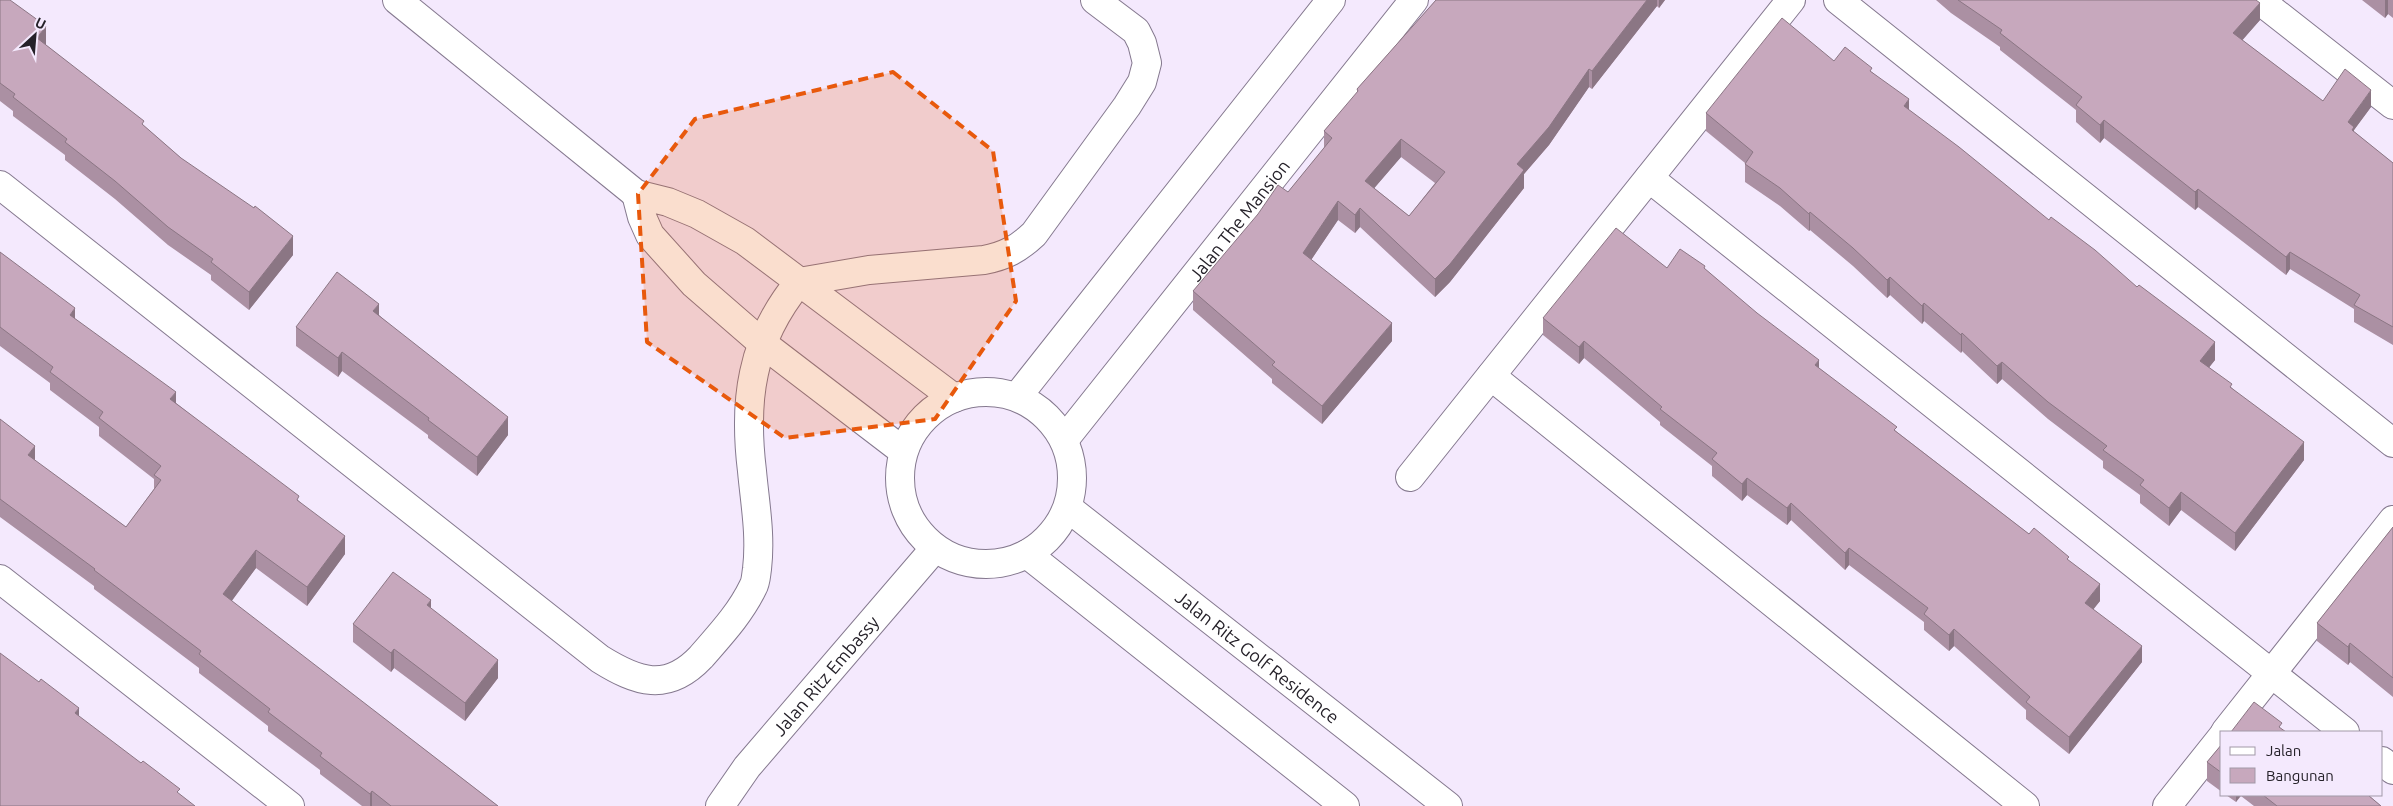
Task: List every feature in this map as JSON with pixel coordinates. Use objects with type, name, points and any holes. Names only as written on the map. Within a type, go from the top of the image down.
[{"type":"street","points":[[397,0],[636,194],[668,202],[697,214],[745,241],[954,398]]},
{"type":"street","points":[[0,185],[600,658],[616,668],[643,679],[656,682],[669,680],[695,662],[731,624],[754,586],[759,554],[759,524],[748,422],[754,374],[762,343],[782,304],[799,282],[869,270],[984,260],[1002,256],[1019,248],[1034,234],[1142,82],[1147,63],[1142,43],[1136,31],[1095,0]]},
{"type":"street","points":[[1017,398],[1331,0]]},
{"type":"street","name":"Jalan The Mansion","points":[[1064,440],[1414,0]]},
{"type":"street","points":[[1410,477],[1792,0]]},
{"type":"street","points":[[1838,0],[2393,443]]},
{"type":"street","points":[[2258,0],[2393,105]]},
{"type":"street","points":[[1649,178],[2344,731]]},
{"type":"street","points":[[636,194],[642,217],[650,235],[694,284],[762,343],[903,451]]},
{"type":"street","points":[[1491,376],[2025,806]]},
{"type":"street","points":[[975,392],[996,392],[1017,398],[1045,415],[1064,440],[1072,474],[1068,508],[1058,526],[1044,542],[1027,554],[1004,563],[981,564],[957,560],[935,548],[916,529],[903,505],[899,478],[903,451],[915,429],[932,410],[954,398],[975,392]]},
{"type":"street","name":"Jalan Ritz Golf Residence","points":[[1068,508],[1448,806]]},
{"type":"street","points":[[2226,731],[2393,520]]},
{"type":"street","name":"Jalan Ritz Embassy","points":[[720,806],[747,767],[935,548]]},
{"type":"street","points":[[1027,554],[1345,806]]},
{"type":"street","points":[[0,579],[290,806]]},
{"type":"street","points":[[2167,806],[2220,740]]},
{"type":"street","points":[[2383,762],[2393,770]]},
{"type":"highlighted area","points":[[893,72],[993,151],[1016,301],[935,419],[785,438],[647,342],[638,194],[695,119]]},
{"type":"building","points":[[0,0],[10,0],[46,26],[37,38],[144,121],[142,124],[181,158],[254,208],[255,206],[293,236],[249,292],[211,262],[213,259],[168,227],[115,181],[65,142],[67,139],[13,97],[15,94],[0,83]]},
{"type":"building","points":[[1436,0],[1647,0],[1592,71],[1589,69],[1549,127],[1517,164],[1524,170],[1450,264],[1435,279],[1360,208],[1355,215],[1338,201],[1303,253],[1392,323],[1322,406],[1272,365],[1275,362],[1193,291],[1258,214],[1278,185],[1288,192],[1332,138],[1324,131],[1358,91],[1357,89]],"holes":[[[1401,139],[1445,172],[1409,216],[1365,181]]]},
{"type":"building","points":[[1958,0],[2256,0],[2260,3],[2233,33],[2323,101],[2345,69],[2371,90],[2348,122],[2354,127],[2352,130],[2393,163],[2393,327],[2354,305],[2360,295],[2290,252],[2286,257],[2198,189],[2195,192],[2104,120],[2100,125],[2076,105],[2082,97],[2000,33],[2002,30]]},
{"type":"building","points":[[1782,18],[1834,61],[1845,47],[1872,68],[1870,71],[1909,99],[1904,106],[1959,147],[2049,220],[2051,217],[2095,250],[2137,287],[2139,285],[2215,342],[2200,361],[2232,384],[2230,387],[2304,442],[2235,533],[2181,492],[2169,508],[2140,485],[2144,480],[2103,450],[2107,446],[2048,402],[2002,362],[1997,366],[1962,333],[1961,335],[1924,303],[1922,306],[1890,277],[1887,280],[1810,212],[1809,214],[1780,188],[1745,164],[1753,152],[1706,113]]},
{"type":"building","points":[[1616,228],[1667,268],[1680,249],[1705,266],[1704,268],[1757,313],[1819,360],[1815,365],[1897,427],[1894,430],[2029,534],[2034,528],[2069,557],[2067,559],[2100,584],[2085,603],[2142,646],[2069,737],[2026,702],[2030,697],[1954,629],[1949,635],[1924,614],[1928,608],[1849,548],[1845,553],[1791,503],[1787,508],[1747,478],[1742,484],[1712,459],[1717,453],[1660,409],[1662,407],[1584,341],[1579,347],[1543,318]]},
{"type":"building","points":[[0,252],[75,308],[70,315],[176,392],[170,399],[299,496],[297,500],[345,536],[307,587],[256,550],[223,594],[498,806],[391,806],[372,791],[370,794],[320,756],[322,753],[268,712],[270,709],[199,654],[201,651],[0,499],[0,419],[35,446],[28,455],[126,527],[161,480],[154,475],[161,466],[99,418],[103,412],[50,372],[53,367],[0,327]]},
{"type":"building","points":[[337,272],[379,304],[373,311],[508,417],[477,457],[342,352],[338,358],[296,327]]},
{"type":"building","points":[[2393,527],[2393,678],[2350,643],[2348,647],[2317,623]]},
{"type":"building","points":[[393,572],[431,600],[427,605],[498,660],[465,703],[394,649],[391,653],[353,624]]},
{"type":"building","points":[[0,653],[39,682],[41,679],[79,708],[75,713],[141,763],[143,761],[180,789],[177,792],[195,806],[0,806]]},
{"type":"building","points":[[2254,702],[2282,723],[2279,727],[2285,731],[2232,731]]},
{"type":"building","points":[[2220,746],[2220,772],[2207,762]]},
{"type":"building","points":[[2264,796],[2369,796],[2381,806],[2277,806]]}]
